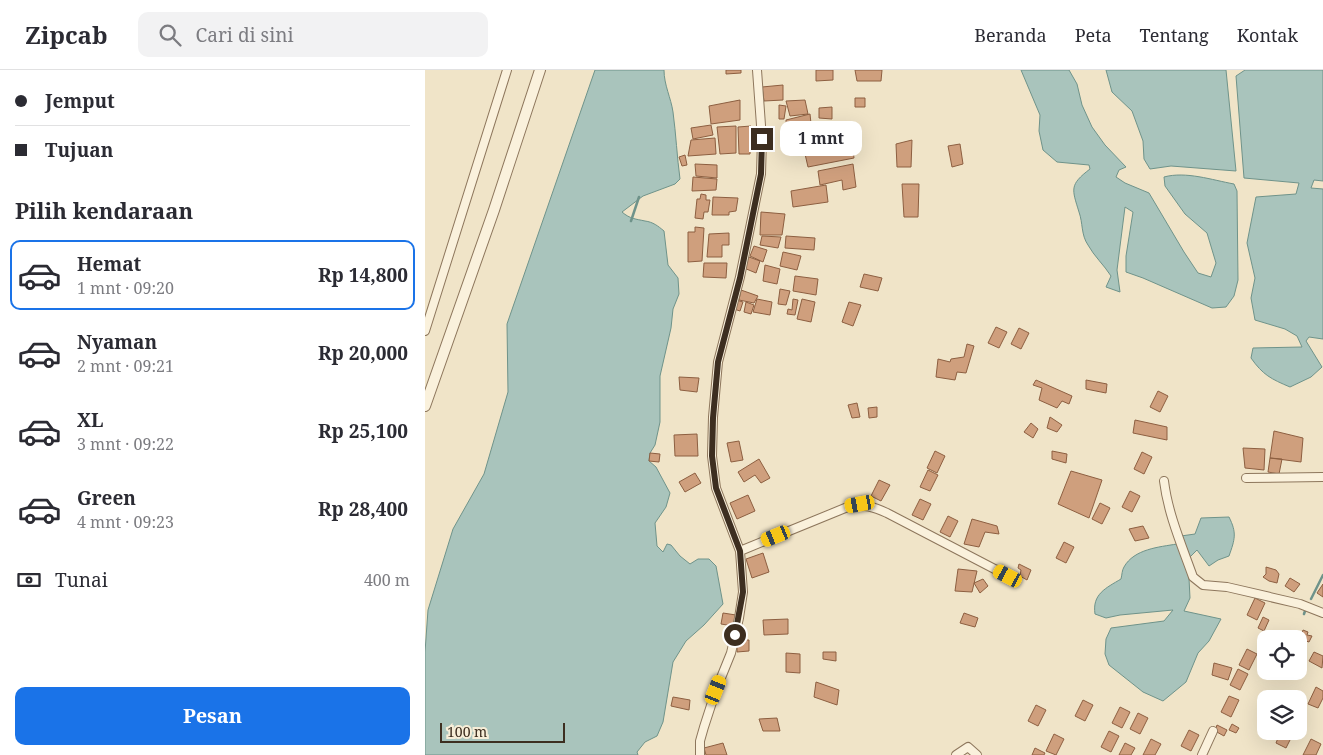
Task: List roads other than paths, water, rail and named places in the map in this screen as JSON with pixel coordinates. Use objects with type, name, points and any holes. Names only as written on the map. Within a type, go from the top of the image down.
[{"type":"street","points":[[425,331],[507,70]]},
{"type":"street","points":[[425,406],[494,210],[540,70]]},
{"type":"street","points":[[700,755],[700,741],[716,690],[731,653],[743,592],[740,551],[716,488],[712,456],[713,418],[718,362],[740,278],[761,174],[762,139],[757,70]]},
{"type":"street","points":[[1247,478],[1323,477]]},
{"type":"street","points":[[1164,481],[1165,496],[1193,577],[1198,583],[1300,604],[1323,613]]},
{"type":"street","points":[[740,551],[850,506],[860,504],[871,506],[887,513],[1008,576]]},
{"type":"street","points":[[1202,755],[1213,731]]},
{"type":"street","points":[[956,755],[968,747],[977,755]]},
{"type":"water","points":[[595,70],[664,70],[673,112],[680,179],[675,184],[643,196],[622,212],[630,217],[653,223],[664,231],[668,265],[678,278],[679,294],[673,309],[671,328],[660,376],[660,422],[649,461],[656,467],[670,493],[666,507],[655,523],[657,546],[663,552],[667,544],[671,545],[690,564],[698,559],[709,559],[716,566],[723,604],[686,641],[673,662],[663,722],[657,736],[645,742],[637,752],[638,755],[425,755],[425,652],[428,610],[453,529],[484,474],[508,392],[507,324]]},
{"type":"water","points":[[1021,70],[1069,70],[1077,84],[1082,105],[1092,127],[1105,145],[1126,167],[1119,170],[1116,177],[1149,193],[1198,273],[1211,277],[1216,263],[1207,233],[1185,214],[1165,186],[1164,177],[1181,175],[1208,178],[1234,184],[1237,191],[1238,280],[1234,296],[1226,307],[1212,308],[1126,272],[1126,256],[1133,212],[1125,207],[1117,270],[1120,292],[1106,287],[1111,276],[1086,241],[1074,193],[1075,184],[1090,169],[1089,165],[1057,162],[1043,150],[1039,131],[1040,115]]},
{"type":"water","points":[[1106,70],[1226,70],[1236,171],[1171,166],[1150,169],[1144,159],[1143,141],[1132,111],[1112,92]]},
{"type":"water","points":[[1245,70],[1323,70],[1323,181],[1314,180],[1311,188],[1323,189],[1323,339],[1309,337],[1306,341],[1322,367],[1311,377],[1290,387],[1268,376],[1259,369],[1251,358],[1253,348],[1302,347],[1297,336],[1285,329],[1255,320],[1251,298],[1255,278],[1247,243],[1256,197],[1296,194],[1299,183],[1244,178],[1236,76]]},
{"type":"water","points":[[1229,517],[1234,536],[1229,556],[1209,566],[1197,550],[1188,559],[1190,598],[1184,611],[1221,619],[1209,641],[1198,653],[1186,682],[1163,701],[1143,692],[1109,665],[1105,654],[1106,639],[1111,628],[1164,621],[1173,610],[1106,618],[1095,614],[1096,601],[1101,592],[1121,579],[1124,567],[1134,556],[1148,550],[1177,544],[1181,536],[1195,534],[1201,518]]},
{"type":"waterway","points":[[631,221],[639,197]]},
{"type":"waterway","points":[[1311,599],[1323,575]]}]
